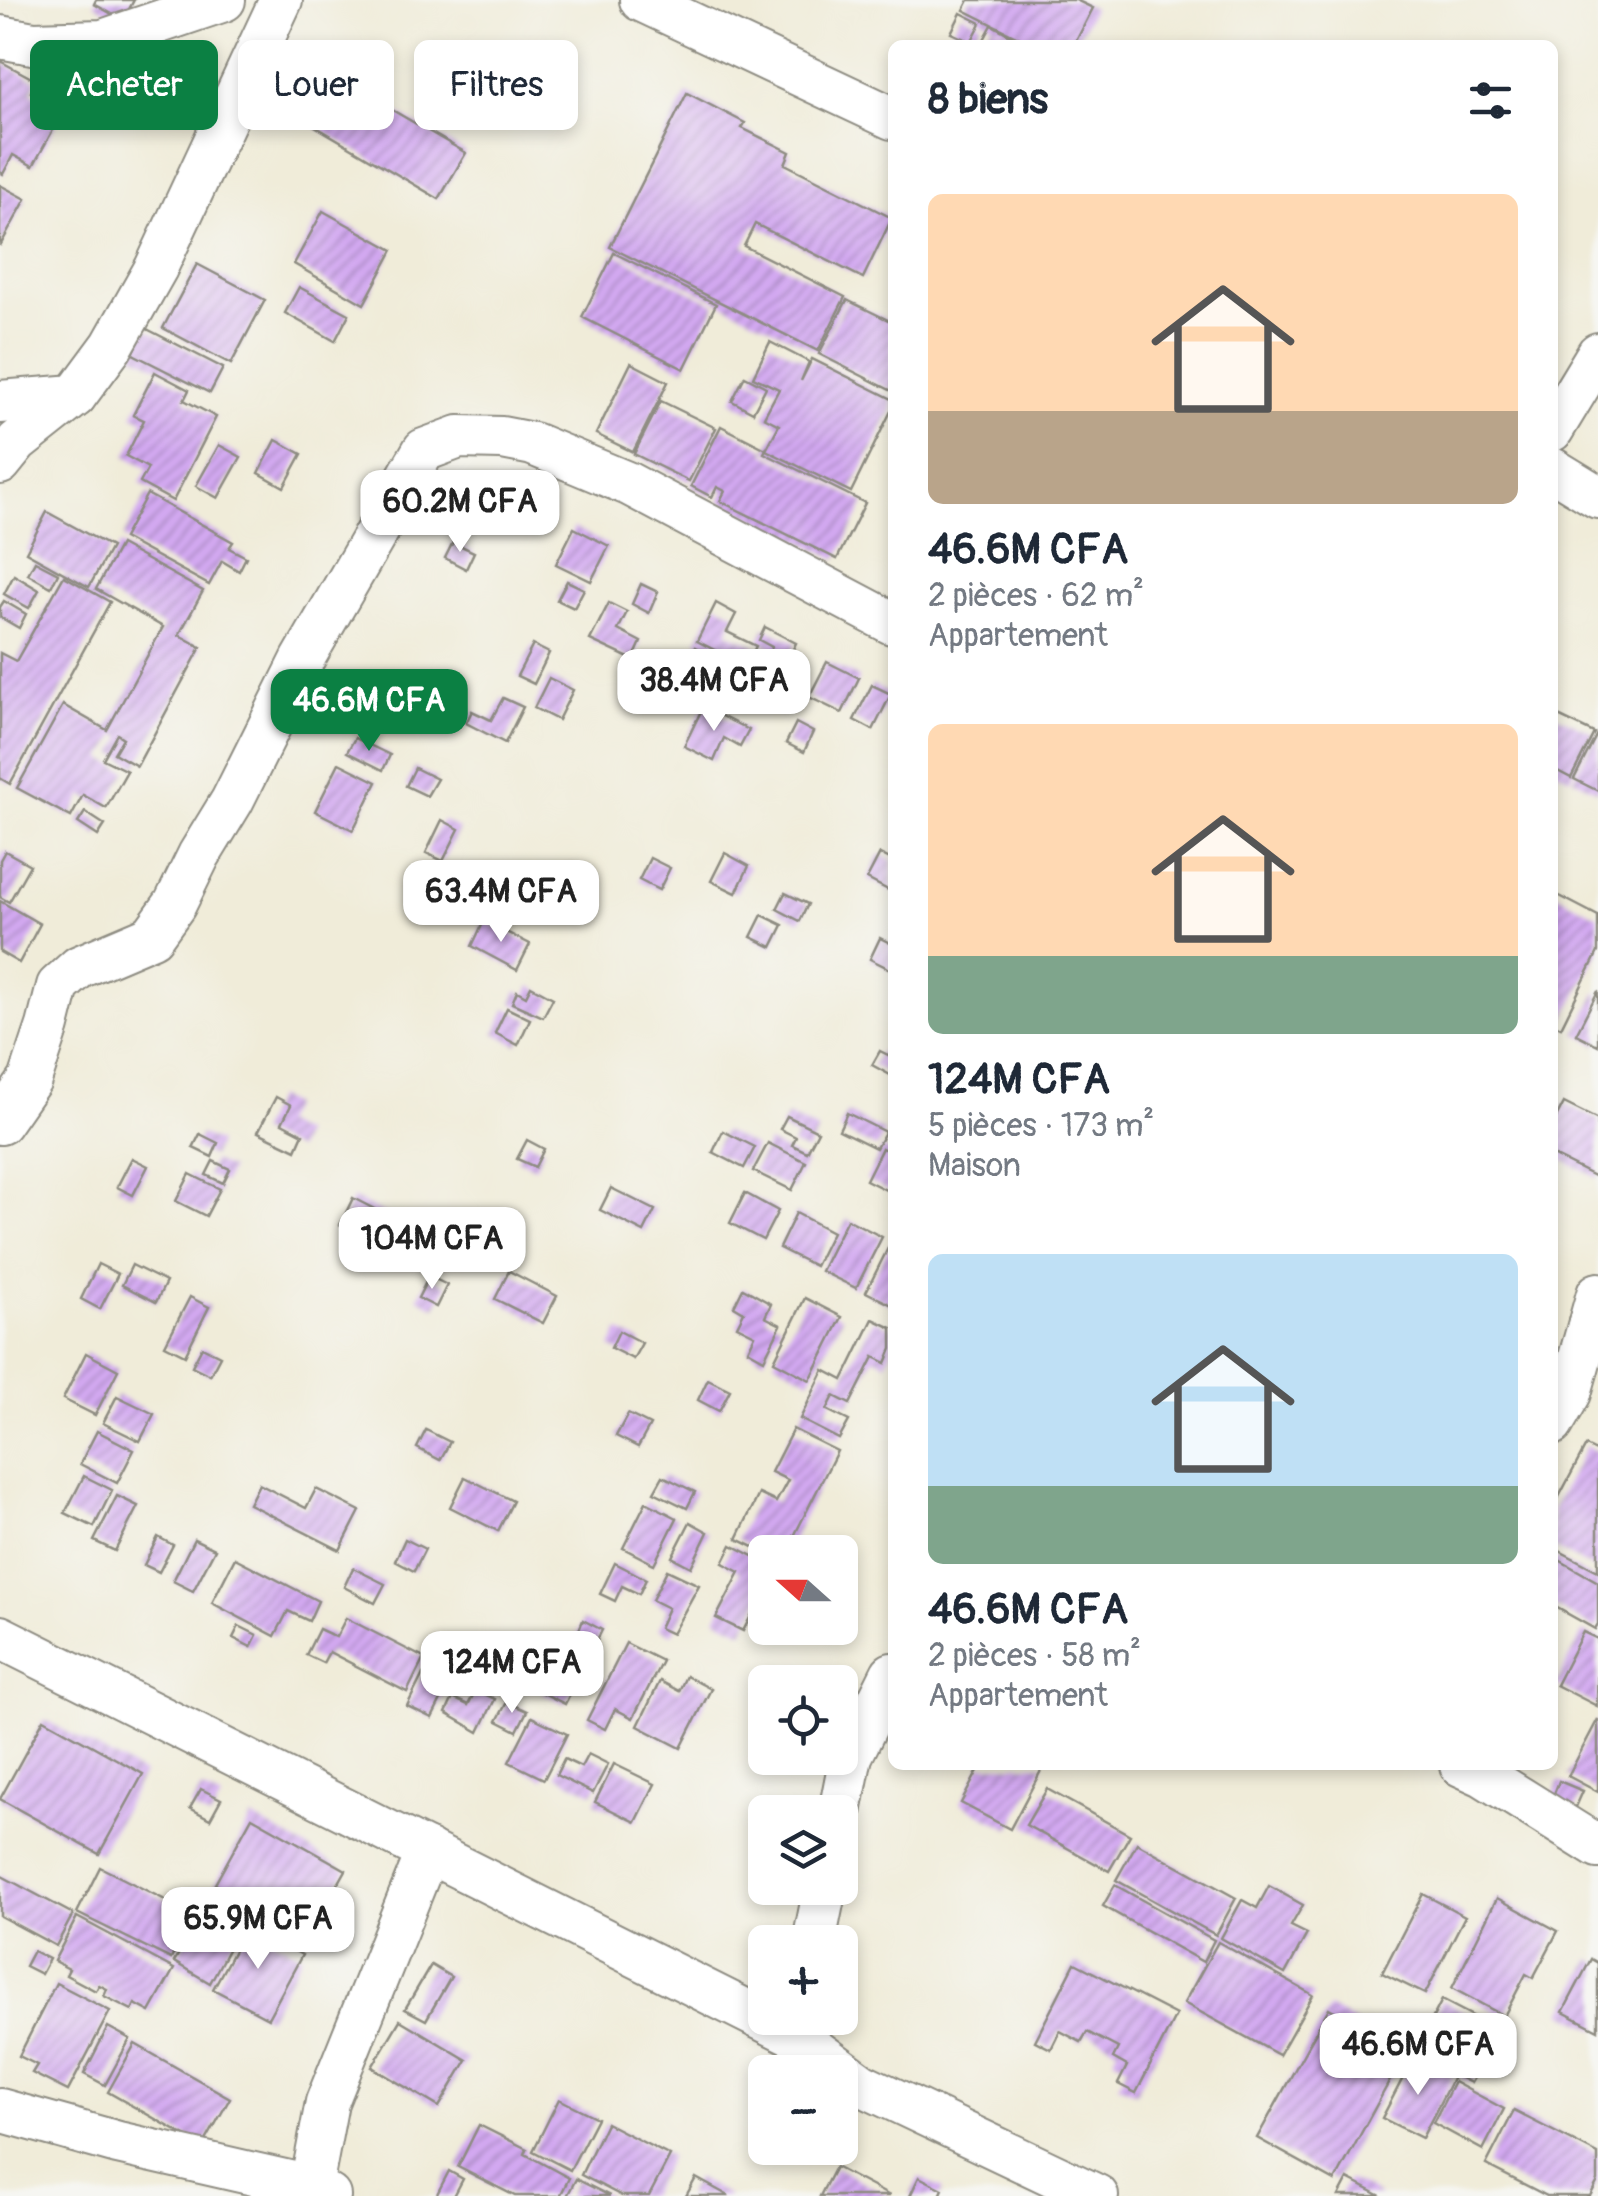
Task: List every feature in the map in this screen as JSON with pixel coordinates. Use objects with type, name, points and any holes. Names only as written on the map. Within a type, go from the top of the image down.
[{"type":"street","points":[[0,37],[33,43],[102,41],[224,0]]},
{"type":"street","points":[[0,464],[17,442],[76,396],[112,346],[156,268],[282,0]]},
{"type":"street","points":[[641,0],[888,116]]},
{"type":"street","points":[[1558,420],[1598,354]]},
{"type":"street","points":[[0,402],[76,396]]},
{"type":"street","points":[[0,1123],[30,1080],[58,986],[79,968],[152,936],[175,904],[232,802],[303,659],[424,450],[459,438],[502,438],[533,444],[629,484],[888,621]]},
{"type":"street","points":[[1558,473],[1598,497]]},
{"type":"street","points":[[1574,1408],[1598,1294]]},
{"type":"street","points":[[0,1637],[428,1852],[748,2003]]},
{"type":"street","points":[[843,1795],[850,1756],[888,1682]]},
{"type":"street","points":[[1472,1770],[1598,1847]]},
{"type":"street","points":[[0,2110],[315,2193],[326,2102],[428,1852]]},
{"type":"street","points":[[807,2035],[860,2084],[1097,2196]]},
{"type":"building","points":[[96,0],[134,0],[123,20],[94,4]]},
{"type":"building","points":[[969,0],[1076,0],[1093,8],[1077,40],[1024,40],[964,10]]},
{"type":"building","points":[[961,13],[981,23],[972,40],[951,33]]},
{"type":"building","points":[[992,25],[1019,40],[984,40]]},
{"type":"building","points":[[0,61],[30,77],[30,130],[53,130],[33,166],[13,155],[3,174]]},
{"type":"building","points":[[687,93],[745,123],[742,128],[790,152],[785,164],[888,216],[888,226],[863,278],[755,224],[744,246],[845,297],[818,351],[610,247]]},
{"type":"building","points":[[394,111],[414,123],[414,130],[427,130],[466,153],[439,199],[322,130],[394,130]]},
{"type":"building","points":[[0,185],[26,199],[0,246]]},
{"type":"building","points":[[323,211],[393,250],[364,304],[294,264]]},
{"type":"building","points":[[614,253],[716,304],[684,369],[582,317]]},
{"type":"building","points":[[197,264],[265,300],[231,364],[163,328]]},
{"type":"building","points":[[299,287],[349,314],[335,341],[285,313]]},
{"type":"building","points":[[847,300],[888,320],[888,389],[819,354]]},
{"type":"building","points":[[145,328],[223,368],[210,393],[133,354]]},
{"type":"building","points":[[770,342],[809,362],[801,381],[812,359],[888,397],[888,417],[851,492],[766,450],[779,425],[764,417],[779,389],[753,377]]},
{"type":"building","points":[[631,363],[668,382],[633,452],[596,434]]},
{"type":"building","points":[[155,372],[189,390],[184,400],[216,417],[173,501],[140,483],[148,468],[126,456],[144,420],[133,415]]},
{"type":"building","points":[[745,376],[766,387],[753,412],[732,401]]},
{"type":"building","points":[[661,401],[716,428],[689,481],[634,454]]},
{"type":"building","points":[[721,426],[766,449],[764,453],[865,503],[837,559],[720,501],[725,491],[717,487],[712,497],[691,486]]},
{"type":"building","points":[[276,440],[302,454],[284,487],[259,473]]},
{"type":"building","points":[[219,445],[241,457],[218,498],[196,486]]},
{"type":"building","points":[[508,484],[527,493],[513,520],[495,511]]},
{"type":"building","points":[[147,494],[233,542],[229,548],[246,557],[239,571],[222,561],[209,585],[123,538]]},
{"type":"building","points":[[47,512],[111,547],[89,587],[26,552]]},
{"type":"building","points":[[574,528],[609,546],[591,581],[556,564]]},
{"type":"building","points":[[453,542],[474,552],[466,569],[445,558]]},
{"type":"building","points":[[120,545],[203,591],[179,635],[201,647],[137,766],[114,753],[123,738],[117,734],[103,759],[127,771],[106,808],[83,795],[71,817],[17,788],[63,705],[107,730],[163,627],[96,589]]},
{"type":"building","points":[[35,561],[58,573],[51,587],[28,574]]},
{"type":"building","points":[[14,575],[39,590],[29,608],[4,594]]},
{"type":"building","points":[[64,576],[110,602],[10,784],[0,778],[0,653],[16,661]]},
{"type":"building","points":[[567,581],[584,589],[574,608],[557,600]]},
{"type":"building","points":[[641,584],[658,592],[649,613],[632,604]]},
{"type":"building","points":[[4,601],[26,614],[19,628],[0,617]]},
{"type":"building","points":[[609,603],[627,612],[618,630],[641,642],[633,660],[590,640]]},
{"type":"building","points":[[716,603],[736,614],[727,632],[756,646],[746,666],[697,641]]},
{"type":"building","points":[[765,627],[796,643],[776,683],[758,674],[772,647],[759,640]]},
{"type":"building","points":[[533,645],[549,653],[534,684],[517,676]]},
{"type":"building","points":[[695,647],[729,665],[720,684],[685,666]]},
{"type":"building","points":[[827,662],[859,678],[842,713],[809,697]]},
{"type":"building","points":[[386,672],[407,683],[399,701],[377,690]]},
{"type":"building","points":[[549,678],[573,690],[558,720],[534,708]]},
{"type":"building","points":[[872,685],[888,693],[873,730],[854,720]]},
{"type":"building","points":[[503,698],[523,707],[505,743],[466,723],[472,711],[491,720]]},
{"type":"building","points":[[703,707],[749,730],[740,747],[724,738],[714,761],[684,746]]},
{"type":"building","points":[[1558,716],[1594,733],[1571,778],[1558,771]]},
{"type":"building","points":[[796,723],[813,732],[804,752],[786,743]]},
{"type":"building","points":[[1598,732],[1598,791],[1574,779]]},
{"type":"building","points":[[355,738],[390,755],[383,770],[347,752]]},
{"type":"building","points":[[339,763],[377,782],[353,830],[315,811]]},
{"type":"building","points":[[415,768],[437,779],[427,796],[406,786]]},
{"type":"building","points":[[85,812],[105,825],[98,836],[78,823]]},
{"type":"building","points":[[442,820],[459,829],[443,861],[426,853]]},
{"type":"building","points":[[5,851],[30,865],[9,902],[0,897],[0,860]]},
{"type":"building","points":[[725,853],[749,866],[736,893],[711,881]]},
{"type":"building","points":[[880,854],[888,858],[888,890],[867,879]]},
{"type":"building","points":[[650,858],[670,868],[659,890],[639,880]]},
{"type":"building","points":[[785,893],[808,904],[800,921],[777,909]]},
{"type":"building","points":[[1558,895],[1598,916],[1598,952],[1561,1027]]},
{"type":"building","points":[[0,901],[40,924],[19,963],[0,952]]},
{"type":"building","points":[[762,915],[783,925],[772,947],[751,937]]},
{"type":"building","points":[[484,921],[530,944],[517,970],[472,946]]},
{"type":"building","points":[[880,938],[888,942],[888,968],[870,959]]},
{"type":"building","points":[[531,986],[553,998],[543,1017],[512,1003],[517,991],[526,996]]},
{"type":"building","points":[[1598,991],[1598,1045],[1576,1034]]},
{"type":"building","points":[[507,1008],[530,1019],[518,1045],[495,1033]]},
{"type":"building","points":[[880,1051],[888,1055],[888,1074],[872,1065]]},
{"type":"building","points":[[276,1097],[291,1105],[282,1123],[303,1134],[296,1150],[258,1132]]},
{"type":"building","points":[[1564,1103],[1598,1120],[1598,1178],[1558,1158],[1558,1114]]},
{"type":"building","points":[[847,1113],[885,1132],[876,1148],[839,1130]]},
{"type":"building","points":[[787,1116],[818,1131],[807,1152],[792,1145],[796,1137],[780,1129]]},
{"type":"building","points":[[723,1131],[755,1147],[744,1168],[713,1152]]},
{"type":"building","points":[[200,1134],[218,1143],[212,1157],[193,1148]]},
{"type":"building","points":[[527,1140],[544,1149],[535,1167],[517,1159]]},
{"type":"building","points":[[768,1143],[806,1162],[792,1190],[753,1171]]},
{"type":"building","points":[[882,1148],[888,1151],[888,1191],[866,1180]]},
{"type":"building","points":[[132,1158],[148,1166],[133,1195],[117,1187]]},
{"type":"building","points":[[213,1161],[230,1169],[223,1183],[206,1175]]},
{"type":"building","points":[[190,1174],[220,1189],[206,1216],[176,1201]]},
{"type":"building","points":[[611,1188],[655,1210],[644,1232],[600,1210]]},
{"type":"building","points":[[745,1193],[778,1211],[763,1240],[730,1223]]},
{"type":"building","points":[[353,1198],[388,1216],[374,1242],[340,1225]]},
{"type":"building","points":[[796,1213],[832,1232],[815,1266],[779,1248]]},
{"type":"building","points":[[847,1219],[882,1237],[856,1288],[821,1271]]},
{"type":"building","points":[[402,1225],[425,1236],[414,1258],[392,1246]]},
{"type":"building","points":[[888,1248],[888,1303],[866,1292]]},
{"type":"building","points":[[98,1264],[118,1274],[100,1309],[81,1299]]},
{"type":"building","points":[[132,1265],[166,1282],[156,1302],[122,1285]]},
{"type":"building","points":[[509,1271],[557,1296],[543,1323],[495,1299]]},
{"type":"building","points":[[429,1276],[447,1285],[436,1307],[418,1298]]},
{"type":"building","points":[[743,1288],[771,1304],[765,1317],[781,1325],[764,1359],[748,1350],[755,1335],[737,1326],[744,1312],[734,1306]]},
{"type":"building","points":[[190,1297],[209,1307],[185,1355],[165,1345]]},
{"type":"building","points":[[805,1298],[842,1317],[810,1380],[774,1361]]},
{"type":"building","points":[[873,1319],[888,1326],[886,1363],[874,1357],[850,1404],[834,1396],[827,1410],[849,1421],[839,1439],[800,1419],[824,1370],[843,1380]]},
{"type":"building","points":[[619,1331],[642,1343],[633,1359],[611,1348]]},
{"type":"building","points":[[202,1347],[220,1356],[210,1375],[192,1366]]},
{"type":"building","points":[[86,1353],[118,1370],[95,1415],[63,1399]]},
{"type":"building","points":[[708,1379],[730,1390],[719,1411],[698,1400]]},
{"type":"building","points":[[117,1396],[154,1414],[140,1441],[103,1423]]},
{"type":"building","points":[[628,1414],[650,1425],[638,1447],[616,1436]]},
{"type":"building","points":[[793,1429],[837,1451],[795,1535],[748,1535],[748,1544],[737,1539],[759,1494],[776,1502],[788,1480],[771,1472]]},
{"type":"building","points":[[426,1430],[450,1442],[440,1460],[417,1448]]},
{"type":"building","points":[[97,1431],[134,1450],[117,1483],[80,1464]]},
{"type":"building","points":[[1586,1446],[1598,1452],[1598,1571],[1558,1550],[1558,1499]]},
{"type":"building","points":[[84,1476],[112,1490],[94,1527],[65,1513]]},
{"type":"building","points":[[663,1476],[695,1492],[687,1508],[654,1492]]},
{"type":"building","points":[[465,1477],[513,1501],[498,1531],[450,1507]]},
{"type":"building","points":[[259,1484],[306,1508],[316,1489],[360,1511],[340,1550],[249,1504]]},
{"type":"building","points":[[117,1496],[138,1506],[115,1551],[94,1541]]},
{"type":"building","points":[[646,1502],[677,1518],[654,1564],[623,1548]]},
{"type":"building","points":[[690,1522],[708,1532],[691,1567],[672,1557]]},
{"type":"building","points":[[158,1537],[173,1545],[159,1572],[144,1565]]},
{"type":"building","points":[[194,1539],[215,1549],[193,1591],[173,1581]]},
{"type":"building","points":[[405,1539],[425,1549],[414,1571],[395,1561]]},
{"type":"building","points":[[732,1545],[748,1553],[748,1621],[743,1631],[716,1618],[740,1572],[723,1563]]},
{"type":"building","points":[[235,1558],[318,1601],[309,1621],[288,1611],[275,1636],[212,1603]]},
{"type":"building","points":[[1558,1559],[1598,1582],[1595,1629],[1558,1608]]},
{"type":"building","points":[[615,1563],[646,1579],[639,1594],[622,1586],[615,1601],[600,1594]]},
{"type":"building","points":[[353,1568],[385,1584],[375,1603],[344,1587]]},
{"type":"building","points":[[667,1570],[699,1585],[672,1634],[659,1628],[668,1608],[652,1600]]},
{"type":"building","points":[[346,1618],[424,1658],[407,1692],[329,1652],[323,1663],[306,1655],[319,1629],[336,1637]]},
{"type":"building","points":[[583,1620],[602,1630],[595,1644],[577,1635]]},
{"type":"building","points":[[239,1626],[257,1635],[251,1647],[233,1638]]},
{"type":"building","points":[[1583,1632],[1598,1639],[1597,1706],[1558,1686]]},
{"type":"building","points":[[626,1643],[662,1661],[633,1718],[615,1709],[605,1729],[587,1720]]},
{"type":"building","points":[[558,1664],[579,1675],[565,1704],[543,1693]]},
{"type":"building","points":[[423,1674],[448,1686],[432,1718],[407,1706]]},
{"type":"building","points":[[686,1676],[711,1689],[681,1748],[638,1726],[660,1681],[679,1691]]},
{"type":"building","points":[[476,1690],[495,1699],[479,1732],[446,1713],[453,1698],[468,1705]]},
{"type":"building","points":[[507,1702],[527,1711],[517,1731],[497,1721]]},
{"type":"building","points":[[532,1717],[567,1734],[544,1779],[509,1762]]},
{"type":"building","points":[[44,1719],[143,1774],[99,1854],[0,1799]]},
{"type":"building","points":[[1598,1719],[1598,1792],[1568,1776]]},
{"type":"building","points":[[588,1754],[608,1764],[593,1793],[556,1775],[564,1759],[581,1767]]},
{"type":"building","points":[[614,1764],[655,1784],[636,1822],[595,1802]]},
{"type":"building","points":[[978,1770],[1041,1770],[1010,1829],[961,1803]]},
{"type":"building","points":[[1559,1781],[1583,1791],[1575,1809],[1552,1799]]},
{"type":"building","points":[[201,1789],[221,1799],[210,1819],[190,1808]]},
{"type":"building","points":[[1047,1789],[1130,1835],[1109,1871],[1026,1825]]},
{"type":"building","points":[[252,1817],[346,1870],[309,1936],[215,1884]]},
{"type":"building","points":[[1137,1843],[1236,1898],[1216,1935],[1116,1880]]},
{"type":"building","points":[[100,1867],[193,1914],[171,1959],[77,1913]]},
{"type":"building","points":[[0,1875],[73,1914],[56,1946],[0,1916]]},
{"type":"building","points":[[1115,1885],[1214,1940],[1203,1962],[1103,1906]]},
{"type":"building","points":[[1269,1886],[1303,1905],[1291,1926],[1307,1934],[1285,1974],[1221,1938],[1242,1900],[1257,1908]]},
{"type":"building","points":[[215,1890],[250,1909],[210,1983],[174,1962]]},
{"type":"building","points":[[1423,1894],[1465,1916],[1425,1994],[1382,1973]]},
{"type":"building","points":[[1497,1898],[1558,1931],[1533,1978],[1526,1974],[1504,2016],[1452,1988]]},
{"type":"building","points":[[77,1917],[174,1969],[150,2012],[135,2004],[132,2010],[104,1996],[107,1989],[99,1985],[96,1991],[66,1975],[69,1969],[54,1961]]},
{"type":"building","points":[[248,1925],[302,1955],[268,2018],[213,1989]]},
{"type":"building","points":[[1218,1942],[1313,1995],[1279,2055],[1184,2003]]},
{"type":"building","points":[[33,1951],[49,1959],[41,1974],[25,1966]]},
{"type":"building","points":[[1591,1959],[1598,1963],[1598,2030],[1563,2012]]},
{"type":"building","points":[[1075,1963],[1176,2015],[1136,2093],[1118,2084],[1127,2066],[1113,2058],[1118,2048],[1087,2032],[1081,2042],[1060,2031],[1051,2049],[1035,2041]]},
{"type":"building","points":[[431,1965],[451,1977],[426,2020],[405,2009]]},
{"type":"building","points":[[56,1983],[110,2011],[68,2091],[32,2073],[37,2065],[19,2056]]},
{"type":"building","points":[[1442,2000],[1486,2023],[1474,2045],[1488,2052],[1471,2083],[1414,2054]]},
{"type":"building","points":[[1329,2008],[1406,2051],[1335,2181],[1257,2138]]},
{"type":"building","points":[[400,2020],[467,2060],[439,2107],[372,2067]]},
{"type":"building","points":[[108,2027],[130,2039],[105,2085],[84,2074]]},
{"type":"building","points":[[135,2044],[230,2098],[203,2146],[108,2092]]},
{"type":"building","points":[[1414,2057],[1453,2077],[1422,2138],[1382,2118]]},
{"type":"building","points":[[1454,2082],[1504,2109],[1483,2150],[1433,2123]]},
{"type":"building","points":[[559,2099],[597,2118],[570,2170],[533,2151]]},
{"type":"building","points":[[1514,2111],[1598,2154],[1598,2181],[1590,2196],[1547,2196],[1486,2165]]},
{"type":"building","points":[[606,2123],[670,2156],[649,2196],[622,2196],[581,2175]]},
{"type":"building","points":[[479,2125],[527,2149],[525,2154],[569,2178],[560,2196],[515,2196],[458,2167]]},
{"type":"building","points":[[835,2167],[890,2196],[820,2196]]},
{"type":"building","points":[[449,2171],[463,2179],[454,2196],[436,2196]]},
{"type":"building","points":[[919,2177],[943,2189],[940,2196],[910,2196]]},
{"type":"building","points":[[696,2178],[729,2196],[686,2196]]},
{"type":"building","points":[[576,2179],[610,2196],[567,2196]]},
{"type":"building","points":[[1348,2179],[1381,2196],[1339,2196]]}]
